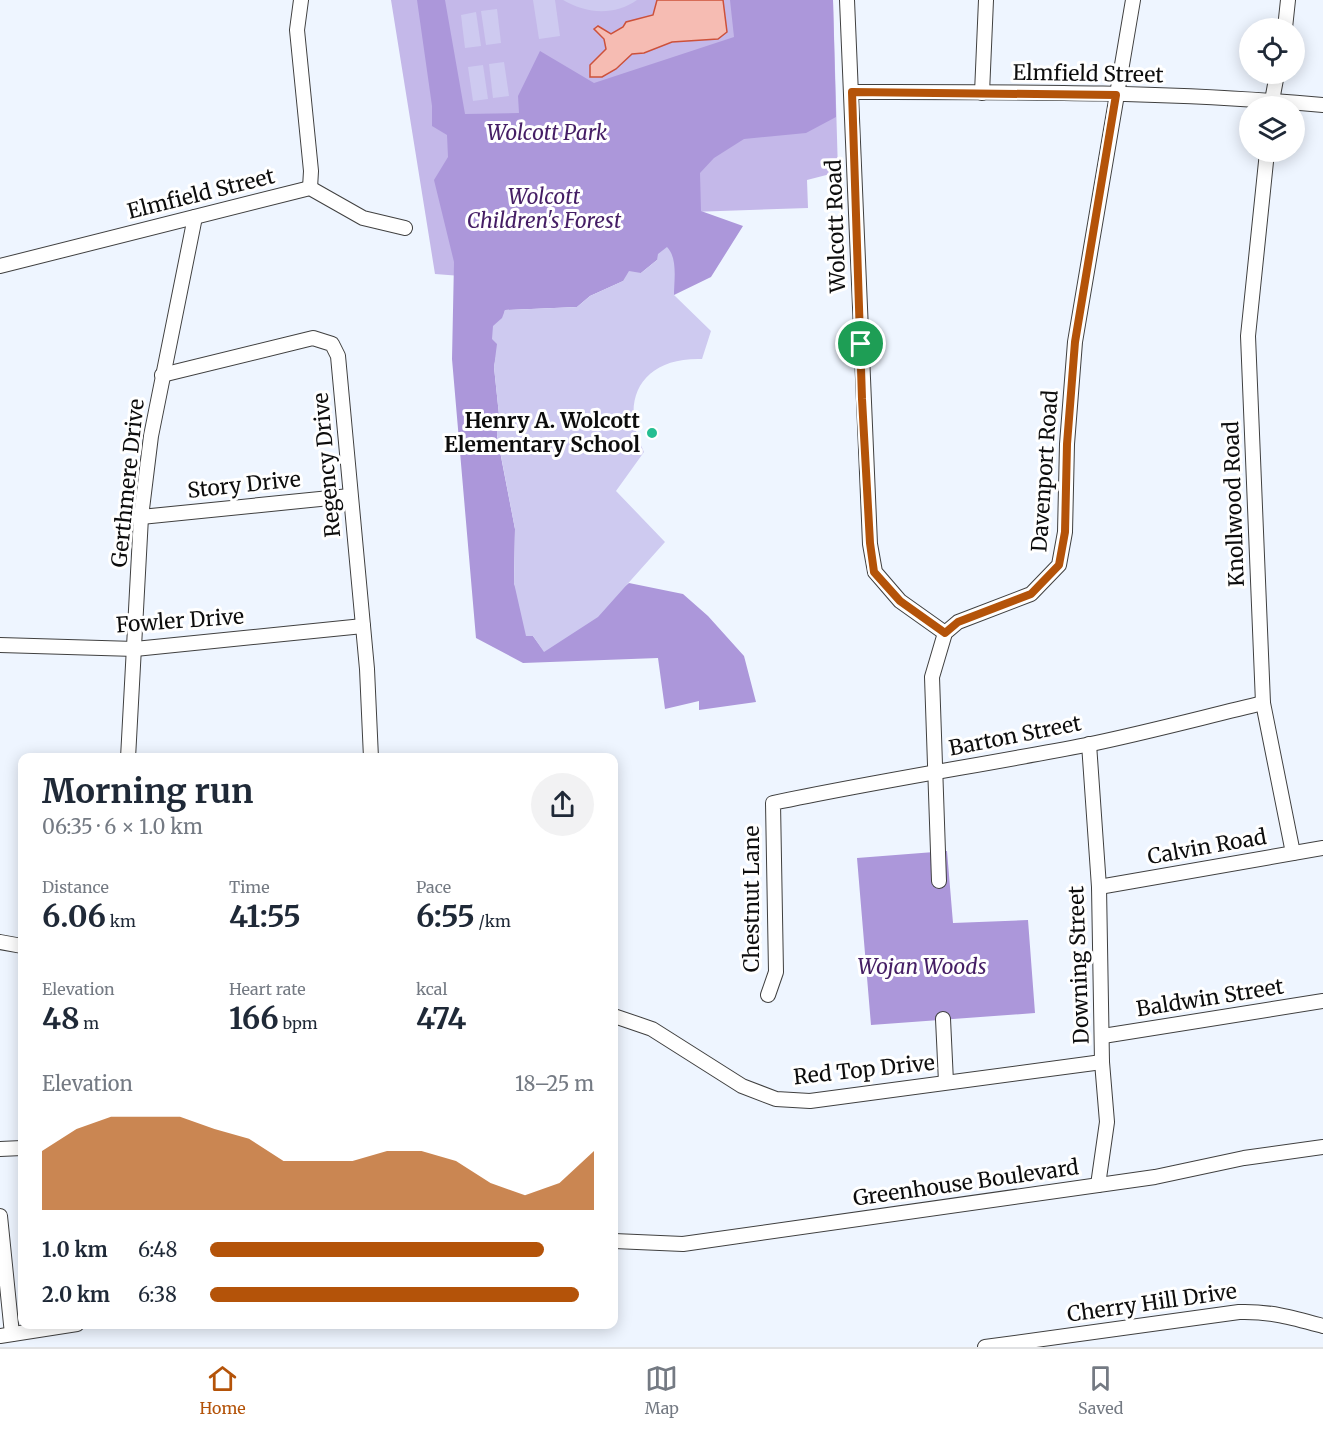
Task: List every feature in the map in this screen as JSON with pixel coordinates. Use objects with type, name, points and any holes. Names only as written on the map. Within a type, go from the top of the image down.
[{"type":"street","points":[[301,0],[297,30],[310,188],[363,218],[405,228]]},
{"type":"street","name":"Wolcott Road","points":[[847,0],[862,399],[870,543],[874,572],[900,601],[945,633]]},
{"type":"street","points":[[982,93],[986,0]]},
{"type":"street","name":"Davenport Road","points":[[945,633],[958,622],[1031,594],[1059,565],[1065,532],[1067,444],[1075,342],[1133,0]]},
{"type":"street","points":[[1286,18],[1288,0]]},
{"type":"street","name":"Elmfield Street","points":[[852,92],[1116,95],[1239,102]]},
{"type":"street","name":"Elmfield Street","points":[[1305,105],[1323,105]]},
{"type":"street","name":"Knollwood Road","points":[[1266,162],[1248,336],[1263,703],[1293,853]]},
{"type":"street","name":"Elmfield Street","points":[[0,266],[310,188]]},
{"type":"street","name":"Gerthmere Drive","points":[[128,753],[141,517],[151,436],[195,217]]},
{"type":"street","name":"Regency Drive","points":[[162,375],[313,338],[332,344],[338,356],[363,626],[371,753]]},
{"type":"street","name":"Story Drive","points":[[141,517],[351,496]]},
{"type":"street","name":"Fowler Drive","points":[[0,645],[135,649],[363,626]]},
{"type":"street","points":[[939,881],[932,677],[945,633]]},
{"type":"street","name":"Barton Street","points":[[773,803],[879,780],[935,773],[1089,744],[1263,703]]},
{"type":"street","name":"Downing Street","points":[[1089,744],[1099,887],[1102,1062],[1107,1122],[1098,1185]]},
{"type":"street","name":"Chestnut Lane","points":[[768,995],[776,972],[773,803]]},
{"type":"street","name":"Calvin Road","points":[[1099,887],[1323,848]]},
{"type":"street","points":[[0,942],[18,945]]},
{"type":"street","name":"Baldwin Street","points":[[1103,1036],[1323,1001]]},
{"type":"street","name":"Red Top Drive","points":[[618,1017],[652,1029],[742,1086],[776,1099],[810,1101],[1102,1062]]},
{"type":"street","points":[[943,1019],[946,1082]]},
{"type":"street","name":"Greenhouse Boulevard","points":[[618,1241],[683,1244],[1155,1177],[1244,1158],[1323,1147]]},
{"type":"street","points":[[0,1149],[18,1148]]},
{"type":"street","points":[[0,1216],[6,1335],[45,1329]]},
{"type":"street","name":"Cherry Hill Drive","points":[[985,1347],[1239,1312],[1272,1312],[1323,1326]]},
{"type":"green space","name":"Wolcott Children's Forest","points":[[391,0],[833,0],[838,172],[807,180],[808,208],[691,212],[550,283],[435,274]]},
{"type":"green space","name":"Wolcott Children's Forest","points":[[417,0],[445,0],[465,114],[519,113],[518,96],[540,51],[594,83],[734,37],[730,0],[833,0],[836,117],[806,133],[744,139],[714,158],[700,173],[701,211],[743,226],[711,277],[674,295],[657,260],[641,273],[590,296],[577,307],[505,310],[494,367],[499,415],[497,436],[515,529],[514,583],[533,636],[544,651],[629,583],[683,594],[708,616],[744,656],[756,702],[699,710],[699,701],[665,709],[658,658],[523,663],[476,638],[452,359],[454,262],[434,180],[448,157],[447,135],[432,126],[432,106]]},
{"type":"green space","name":"Wojan Woods","points":[[947,851],[953,923],[1028,920],[1035,1013],[871,1025],[857,858]]},
{"type":"shaded area","points":[[533,0],[555,0],[560,36],[539,39]]},
{"type":"shaded area","points":[[563,0],[637,0],[619,9],[600,11],[581,8]]},
{"type":"shaded area","points":[[657,0],[723,0],[727,32],[718,39],[672,42],[644,53],[632,54],[616,69],[602,77],[590,77],[590,65],[606,49],[604,39],[594,29],[598,26],[611,34],[623,27],[626,22],[653,15]]},
{"type":"shaded area","points":[[497,9],[501,43],[486,45],[481,11]]},
{"type":"shaded area","points":[[476,12],[481,46],[465,48],[461,15]]},
{"type":"shaded area","points":[[504,62],[509,96],[493,98],[489,64]]},
{"type":"shaded area","points":[[483,65],[488,99],[473,101],[468,67]]},
{"type":"shaded area","points":[[667,247],[674,263],[674,295],[711,331],[702,359],[681,360],[664,365],[650,374],[641,385],[635,399],[634,415],[637,433],[644,452],[616,491],[665,542],[598,617],[544,652],[533,636],[526,636],[514,583],[515,529],[497,435],[499,415],[494,367],[497,344],[492,339],[493,326],[502,318],[505,310],[577,307],[590,296],[623,281],[629,271],[641,273],[657,260],[658,254]]},
{"type":"place","name":"Henry A. Wolcott Elementary School","points":[[652,433]]},
{"type":"route","points":[[852,92],[1116,95],[1075,342],[1067,444],[1065,532],[1059,565],[1031,594],[958,622],[945,633],[900,601],[874,572],[870,543],[861,344],[852,92]]},
{"type":"park label","name":"Wolcott Park","points":[[547,133]]}]
